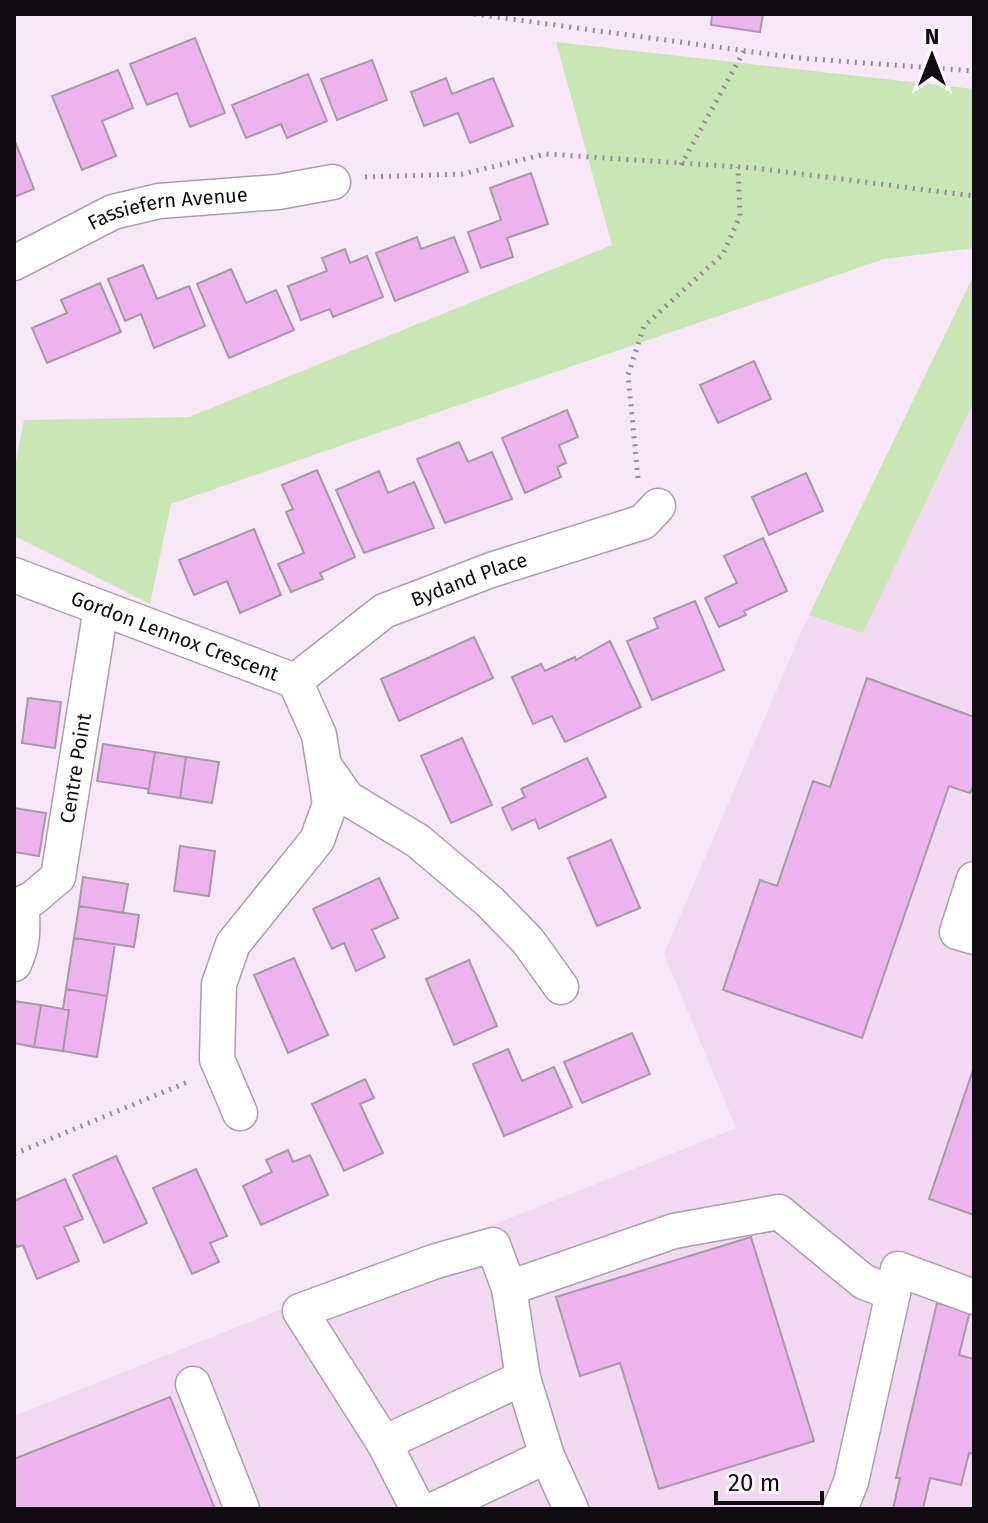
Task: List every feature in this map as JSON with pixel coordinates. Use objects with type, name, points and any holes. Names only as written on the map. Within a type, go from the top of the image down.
[{"type":"street","name":"Fassiefern Avenue","points":[[14,263],[113,212],[159,201],[278,192],[333,182]]},
{"type":"street","name":"Bydand Place","points":[[295,681],[384,611],[491,570],[643,522],[658,506]]},
{"type":"street","name":"Gordon Lennox Crescent","points":[[14,575],[295,681],[310,708],[326,768],[330,804],[317,840],[233,944],[219,984],[217,1059],[240,1113]]},
{"type":"street","name":"Centre Point","points":[[14,964],[21,949],[23,932],[22,915],[14,907],[32,899],[58,877],[101,608]]},
{"type":"street","points":[[326,768],[347,798],[418,841],[490,902],[528,941],[561,987]]},
{"type":"street","points":[[974,879],[957,932],[974,937]]},
{"type":"street","points":[[509,1288],[674,1231],[779,1212],[864,1282],[893,1293]]},
{"type":"street","points":[[418,1509],[384,1443],[300,1311],[436,1261],[493,1245],[509,1288],[523,1378],[547,1456],[571,1509]]},
{"type":"street","points":[[840,1509],[851,1482],[898,1269],[974,1297]]},
{"type":"street","points":[[384,1443],[523,1378]]},
{"type":"street","points":[[193,1384],[242,1509]]},
{"type":"street","points":[[435,1509],[547,1456]]},
{"type":"path","points":[[474,14],[744,51],[974,71]]},
{"type":"path","points":[[681,165],[744,51]]},
{"type":"path","points":[[333,182],[359,177],[462,174],[546,154],[738,167],[974,196]]},
{"type":"path","points":[[658,506],[639,490],[628,375],[644,326],[723,254],[740,216],[738,167]]},
{"type":"path","points":[[14,1154],[221,1069]]},
{"type":"shaded area","points":[[974,275],[974,1509],[14,1509],[14,1416],[736,1128],[664,954],[803,628]]},
{"type":"green space","points":[[556,42],[974,89],[974,248],[884,259],[171,504],[150,604],[14,536],[14,472],[24,420],[189,417],[612,245]]},
{"type":"green space","points":[[974,275],[974,401],[863,633],[809,615]]},
{"type":"building","points":[[712,14],[763,14],[760,32],[711,25]]},
{"type":"building","points":[[195,38],[225,113],[190,127],[177,93],[147,105],[130,64]]},
{"type":"building","points":[[372,60],[387,100],[337,120],[321,79]]},
{"type":"building","points":[[118,70],[133,108],[102,121],[116,156],[82,170],[52,96]]},
{"type":"building","points":[[308,74],[327,121],[287,138],[281,124],[246,138],[232,105]]},
{"type":"building","points":[[446,78],[452,94],[493,78],[513,126],[470,143],[458,113],[424,126],[411,92]]},
{"type":"building","points":[[14,139],[34,189],[14,197]]},
{"type":"building","points":[[531,173],[548,224],[507,238],[513,257],[481,268],[468,232],[501,220],[490,188]]},
{"type":"building","points":[[417,237],[421,249],[454,237],[468,272],[395,301],[376,253]]},
{"type":"building","points":[[345,249],[350,263],[367,256],[383,297],[333,317],[330,309],[301,320],[288,286],[327,271],[322,258]]},
{"type":"building","points":[[143,265],[157,299],[189,286],[205,326],[154,348],[141,314],[125,321],[108,279]]},
{"type":"building","points":[[231,269],[246,303],[276,290],[294,330],[229,358],[197,284]]},
{"type":"building","points":[[100,283],[121,332],[47,363],[32,328],[67,313],[61,300]]},
{"type":"building","points":[[754,361],[771,399],[718,423],[700,385]]},
{"type":"building","points":[[567,410],[578,437],[559,445],[566,463],[557,467],[561,477],[525,493],[502,438]]},
{"type":"building","points":[[459,442],[468,462],[492,452],[512,499],[445,523],[417,459]]},
{"type":"building","points":[[317,470],[355,557],[320,573],[323,579],[291,592],[278,564],[304,553],[286,512],[293,509],[282,485]]},
{"type":"building","points":[[379,471],[388,493],[414,482],[434,528],[364,553],[336,490]]},
{"type":"building","points":[[806,473],[823,511],[769,535],[752,497]]},
{"type":"building","points":[[254,529],[281,595],[240,613],[227,581],[194,595],[179,560]]},
{"type":"building","points":[[763,538],[787,591],[744,611],[746,615],[719,627],[705,598],[737,583],[724,556]]},
{"type":"building","points":[[695,601],[724,670],[652,700],[627,641],[658,628],[654,618]]},
{"type":"building","points":[[474,637],[493,678],[399,721],[381,679]]},
{"type":"building","points":[[610,641],[641,707],[565,742],[552,716],[533,724],[512,677],[541,664],[545,671],[575,657],[576,660]]},
{"type":"building","points":[[867,678],[974,717],[974,783],[970,793],[949,786],[862,1038],[723,990],[760,880],[777,886],[813,781],[830,787]]},
{"type":"building","points":[[28,698],[61,702],[55,748],[22,743]]},
{"type":"building","points":[[462,738],[492,805],[451,823],[421,756]]},
{"type":"building","points":[[103,744],[155,752],[149,789],[97,781]]},
{"type":"building","points":[[155,752],[186,757],[180,798],[148,793]]},
{"type":"building","points":[[186,757],[219,762],[212,803],[180,798]]},
{"type":"building","points":[[587,758],[606,797],[539,829],[535,819],[512,830],[502,808],[525,797],[521,789]]},
{"type":"building","points":[[14,808],[46,813],[39,856],[14,852]]},
{"type":"building","points":[[611,840],[640,908],[597,926],[568,858]]},
{"type":"building","points":[[180,846],[215,851],[209,896],[174,891]]},
{"type":"building","points":[[83,877],[128,884],[123,913],[79,906]]},
{"type":"building","points":[[379,878],[398,918],[372,930],[385,957],[356,971],[344,943],[332,949],[313,909]]},
{"type":"building","points":[[79,906],[139,915],[134,947],[74,938]]},
{"type":"building","points":[[74,938],[115,944],[107,996],[66,989]]},
{"type":"building","points":[[294,958],[328,1035],[288,1053],[254,975]]},
{"type":"building","points":[[469,960],[497,1026],[454,1045],[426,979]]},
{"type":"building","points":[[66,989],[107,996],[97,1057],[63,1051],[69,1010],[63,1009]]},
{"type":"building","points":[[14,1001],[41,1005],[34,1047],[14,1043]]},
{"type":"building","points":[[41,1005],[69,1010],[63,1051],[34,1047]]},
{"type":"building","points":[[632,1033],[650,1074],[582,1103],[564,1062]]},
{"type":"building","points":[[508,1049],[522,1081],[554,1067],[572,1107],[504,1136],[473,1064]]},
{"type":"building","points":[[974,1071],[974,1215],[929,1199]]},
{"type":"building","points":[[365,1079],[374,1098],[360,1104],[383,1153],[344,1171],[312,1104]]},
{"type":"building","points":[[288,1150],[293,1162],[310,1155],[328,1195],[261,1225],[243,1186],[272,1172],[266,1160]]},
{"type":"building","points":[[116,1156],[147,1223],[104,1243],[73,1175]]},
{"type":"building","points":[[196,1169],[227,1236],[210,1243],[219,1262],[192,1274],[153,1188]]},
{"type":"building","points":[[65,1179],[83,1219],[64,1227],[79,1261],[37,1279],[23,1245],[17,1247],[14,1241],[14,1201]]},
{"type":"building","points":[[751,1237],[814,1441],[659,1489],[620,1363],[580,1376],[556,1297]]},
{"type":"building","points":[[937,1303],[970,1311],[959,1355],[974,1359],[974,1454],[969,1453],[961,1485],[930,1478],[923,1509],[893,1509],[900,1478],[896,1478]]},
{"type":"building","points":[[170,1397],[215,1509],[14,1509],[14,1459]]}]
